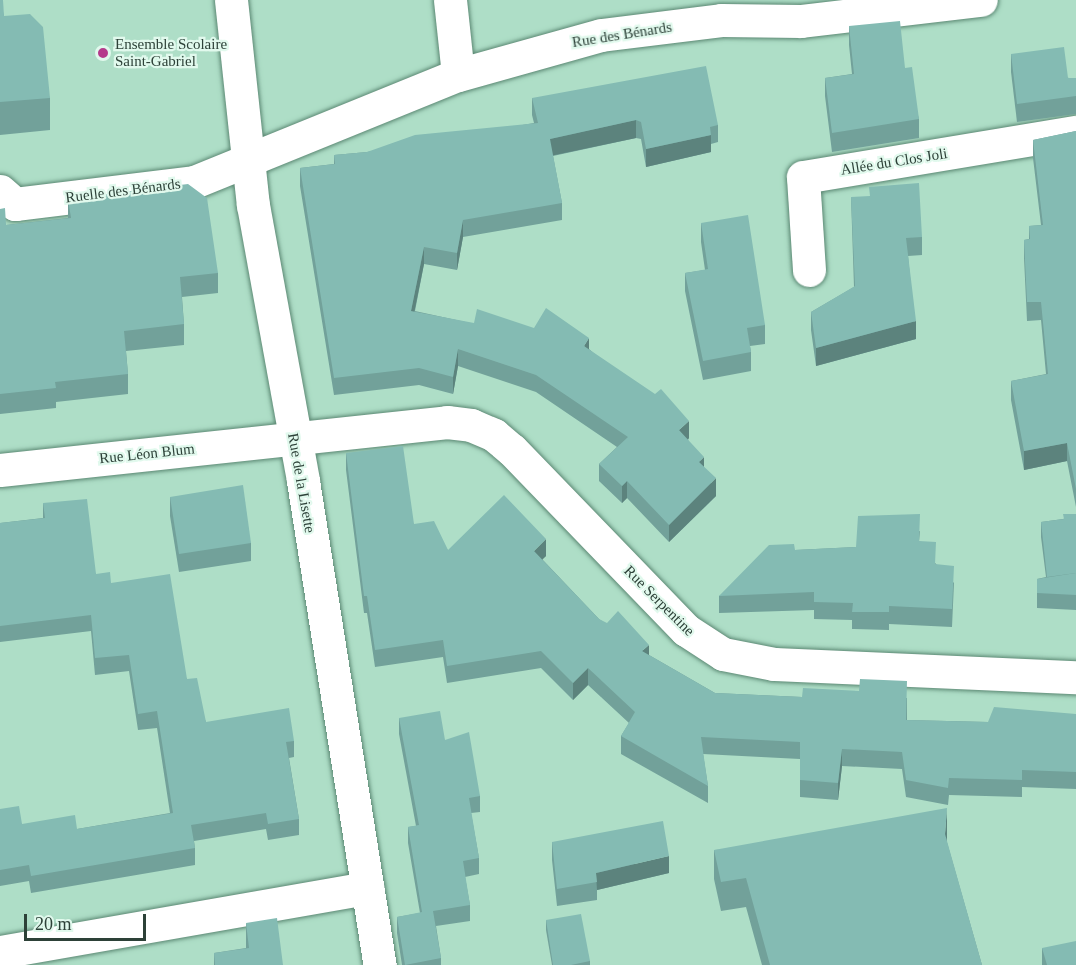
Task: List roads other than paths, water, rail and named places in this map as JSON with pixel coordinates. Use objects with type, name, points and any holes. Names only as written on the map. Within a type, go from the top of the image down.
[{"type":"street","name":"Rue de la Lisette","points":[[231,0],[247,161],[380,965]]},
{"type":"street","points":[[450,0],[458,75]]},
{"type":"street","name":"Rue des Bénards","points":[[247,161],[458,75],[601,35],[721,20],[801,21],[981,0]]},
{"type":"street","name":"Allée du Clos Joli","points":[[809,270],[803,177],[1076,132]]},
{"type":"street","name":"Ruelle des Bénards","points":[[0,191],[15,204],[48,200],[194,182],[247,161]]},
{"type":"street","name":"Rue Serpentine","points":[[293,438],[447,422],[471,425],[494,435],[686,630],[714,649],[745,661],[1076,677]]},
{"type":"street","name":"Rue Léon Blum","points":[[0,470],[293,438]]},
{"type":"street","points":[[0,952],[367,888]]},
{"type":"place","name":"Ensemble Scolaire Saint-Gabriel","points":[[103,53]]}]
